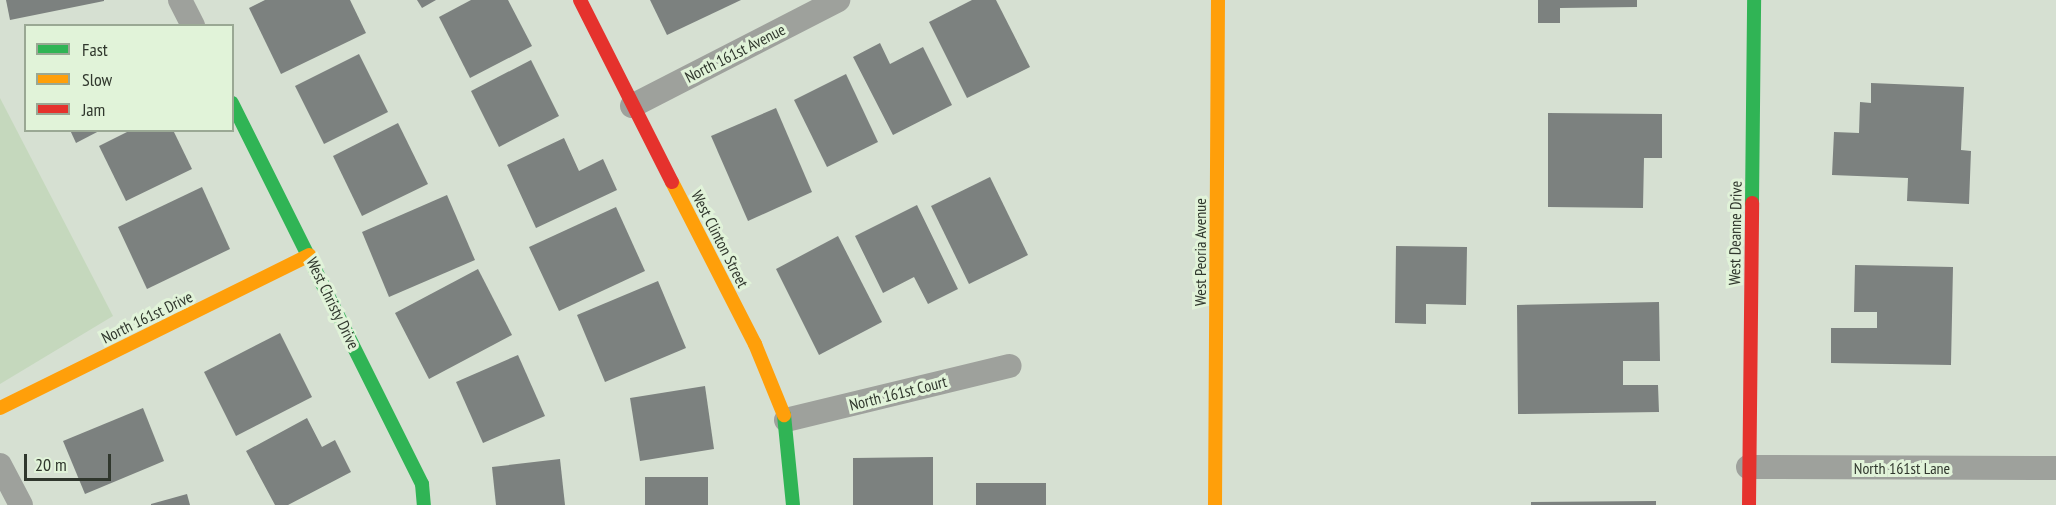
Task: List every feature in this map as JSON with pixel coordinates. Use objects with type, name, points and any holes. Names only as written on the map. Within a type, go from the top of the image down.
[{"type":"street","points":[[180,0],[192,24]]},
{"type":"street","name":"West Clinton Street","points":[[580,0],[755,344],[786,420],[793,505]]},
{"type":"street","name":"North 161st Avenue","points":[[632,106],[838,0]]},
{"type":"street","name":"West Peoria Avenue","points":[[1215,505],[1218,0]]},
{"type":"street","name":"West Deanne Drive","points":[[1749,505],[1754,0]]},
{"type":"street","name":"West Christy Drive","points":[[234,108],[422,484],[424,505]]},
{"type":"street","name":"North 161st Drive","points":[[0,408],[309,255]]},
{"type":"street","name":"North 161st Court","points":[[786,420],[1010,366]]},
{"type":"street","points":[[0,465],[21,505]]},
{"type":"street","name":"North 161st Lane","points":[[1748,467],[2056,468]]},
{"type":"green space","points":[[0,98],[113,316],[0,384]]},
{"type":"building","points":[[6,0],[104,0],[104,1],[10,20]]},
{"type":"building","points":[[265,0],[350,0],[366,33],[281,74],[249,8]]},
{"type":"building","points":[[417,0],[436,0],[422,8]]},
{"type":"building","points":[[471,0],[508,0],[532,46],[470,78],[439,17]]},
{"type":"building","points":[[650,0],[741,0],[667,35]]},
{"type":"building","points":[[972,0],[996,0],[1030,67],[967,98],[929,22]]},
{"type":"building","points":[[1538,0],[1637,0],[1637,7],[1560,8],[1560,23],[1538,23]]},
{"type":"building","points":[[880,43],[890,64],[923,47],[952,105],[893,135],[853,57]]},
{"type":"building","points":[[359,54],[388,112],[324,144],[295,86]]},
{"type":"building","points":[[531,60],[559,116],[499,147],[471,91]]},
{"type":"building","points":[[846,74],[878,142],[827,167],[794,100]]},
{"type":"building","points":[[1871,83],[1964,87],[1961,150],[1971,151],[1969,204],[1907,201],[1908,178],[1832,175],[1834,132],[1859,133],[1860,102],[1871,103]]},
{"type":"building","points":[[776,108],[812,192],[748,221],[711,136]]},
{"type":"building","points":[[1548,113],[1662,114],[1662,158],[1644,158],[1643,208],[1548,207]]},
{"type":"building","points":[[398,123],[428,184],[362,216],[333,156]]},
{"type":"building","points":[[71,132],[97,132],[76,143]]},
{"type":"building","points":[[127,132],[174,132],[192,169],[126,201],[99,146]]},
{"type":"building","points":[[564,138],[579,171],[603,159],[617,190],[536,228],[507,165]]},
{"type":"building","points":[[990,177],[1028,255],[969,284],[931,206]]},
{"type":"building","points":[[202,187],[230,249],[147,289],[118,227]]},
{"type":"building","points":[[447,195],[475,260],[389,297],[362,232]]},
{"type":"building","points":[[917,205],[958,289],[928,304],[914,277],[883,293],[855,236]]},
{"type":"building","points":[[616,207],[645,271],[559,311],[529,247]]},
{"type":"building","points":[[838,236],[882,322],[819,355],[776,269]]},
{"type":"building","points":[[1396,246],[1467,247],[1466,305],[1426,304],[1426,324],[1395,323]]},
{"type":"building","points":[[1855,265],[1953,267],[1951,365],[1831,363],[1831,328],[1877,328],[1877,312],[1854,312]]},
{"type":"building","points":[[478,269],[512,335],[429,379],[395,313]]},
{"type":"building","points":[[658,281],[686,348],[605,382],[577,315]]},
{"type":"building","points":[[1659,302],[1660,361],[1623,361],[1623,385],[1658,385],[1659,412],[1518,414],[1517,305]]},
{"type":"building","points":[[280,333],[312,397],[236,436],[204,372]]},
{"type":"building","points":[[518,355],[545,416],[483,443],[456,382]]},
{"type":"building","points":[[705,386],[714,449],[640,461],[630,398]]},
{"type":"building","points":[[143,408],[164,461],[85,494],[63,441]]},
{"type":"building","points":[[307,418],[322,447],[335,440],[351,472],[288,505],[275,505],[246,451]]},
{"type":"building","points":[[933,457],[933,505],[853,505],[853,458]]},
{"type":"building","points":[[560,459],[565,505],[496,505],[492,467]]},
{"type":"building","points":[[645,477],[708,477],[708,505],[645,505]]},
{"type":"building","points":[[976,483],[1046,483],[1046,505],[976,505]]},
{"type":"building","points":[[187,494],[190,505],[151,505],[151,504]]},
{"type":"building","points":[[1656,501],[1656,505],[1531,505],[1531,502]]},
{"type":"traffic: fast","points":[[1752,203],[1754,0]]},
{"type":"traffic: fast","points":[[234,107],[422,484],[424,505]]},
{"type":"traffic: fast","points":[[784,415],[793,505]]},
{"type":"traffic: slow","points":[[1215,505],[1218,0]]},
{"type":"traffic: slow","points":[[672,182],[755,344],[784,415]]},
{"type":"traffic: slow","points":[[0,408],[309,255]]},
{"type":"traffic: jam","points":[[580,0],[672,182]]},
{"type":"traffic: jam","points":[[1749,505],[1752,203]]}]
